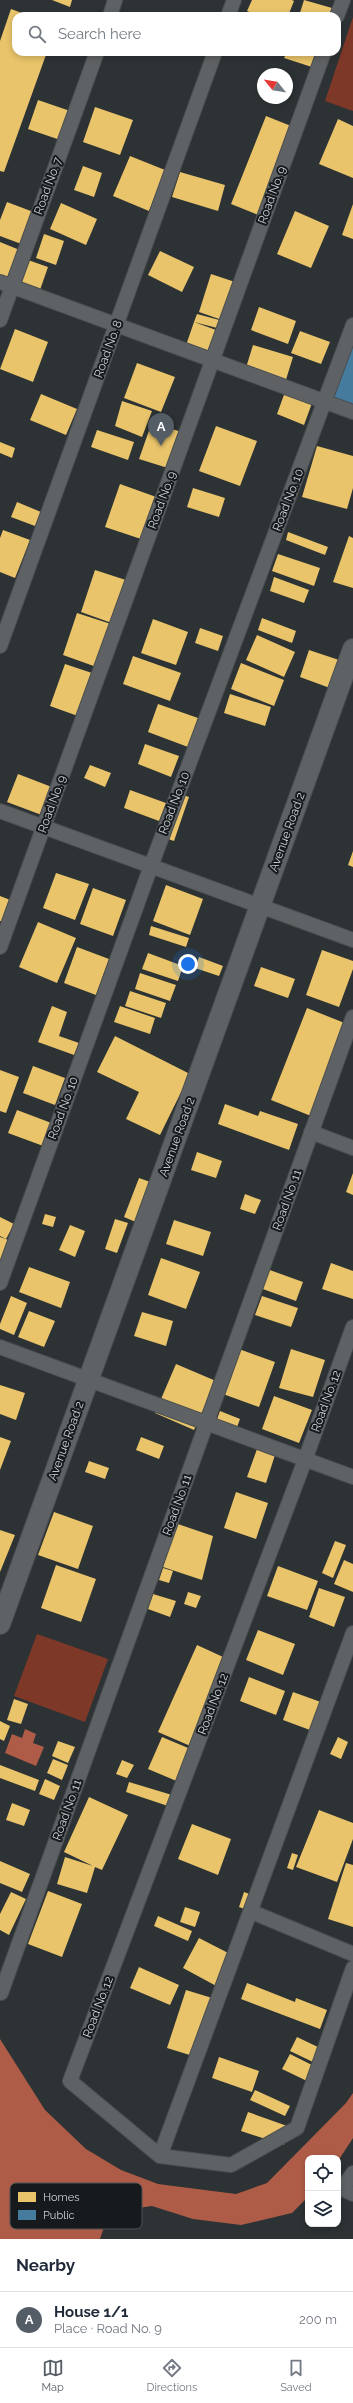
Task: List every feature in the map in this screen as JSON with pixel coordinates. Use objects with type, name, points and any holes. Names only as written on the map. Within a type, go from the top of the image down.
[{"type":"street","points":[[111,12],[115,0]]},
{"type":"street","points":[[230,12],[234,0]]},
{"type":"street","points":[[338,12],[343,0]]},
{"type":"street","name":"Road No. 7","points":[[0,320],[6,284],[95,56]]},
{"type":"street","name":"Road No. 8","points":[[0,646],[214,56]]},
{"type":"street","name":"Road No. 9","points":[[0,947],[323,56]]},
{"type":"street","points":[[6,284],[353,412]]},
{"type":"street","name":"Road No. 10","points":[[0,1283],[150,866],[353,325]]},
{"type":"street","name":"Avenue Road 2","points":[[0,1624],[353,649]]},
{"type":"street","points":[[0,812],[353,940]]},
{"type":"street","name":"Road No. 11","points":[[1,1993],[353,1017]]},
{"type":"street","points":[[311,1132],[353,1148]]},
{"type":"street","name":"Road No. 12","points":[[160,2156],[70,2081],[305,1460],[353,1327]]},
{"type":"street","points":[[0,1347],[353,1477]]},
{"type":"street","points":[[353,1633],[252,1912],[160,2156],[231,2165],[296,2128],[353,1968]]},
{"type":"street","points":[[252,1912],[353,1954]]},
{"type":"street","points":[[353,2173],[342,2189],[353,2194]]},
{"type":"shaded area","points":[[353,17],[353,111],[325,101]]},
{"type":"shaded area","points":[[37,1634],[108,1659],[85,1722],[14,1696]]},
{"type":"shaded area","points":[[25,1729],[36,1734],[33,1743],[44,1747],[36,1766],[5,1753],[12,1734],[22,1738]]},
{"type":"shaded area","points":[[0,2039],[45,2110],[86,2149],[121,2170],[158,2184],[236,2194],[267,2183],[346,2103],[353,2093],[353,2138],[341,2156],[341,2155],[305,2155],[305,2200],[292,2213],[241,2225],[193,2219],[152,2206],[142,2207],[142,2183],[10,2183],[10,2229],[103,2229],[100,2239],[0,2239]]},
{"type":"building: Homes","points":[[52,0],[72,0],[70,7]]},
{"type":"building: Homes","points":[[252,0],[294,1],[290,12],[247,11]]},
{"type":"building: Homes","points":[[304,0],[339,10],[338,12],[300,12]]},
{"type":"building: Homes","points":[[11,9],[19,12],[12,12],[12,56],[46,56],[4,172],[0,171],[0,41]]},
{"type":"building: Homes","points":[[285,56],[323,56],[318,69],[284,58]]},
{"type":"building: Homes","points":[[38,100],[76,113],[66,142],[28,129]]},
{"type":"building: Homes","points":[[95,107],[133,120],[120,155],[83,142]]},
{"type":"building: Homes","points":[[266,116],[301,130],[266,218],[231,204]]},
{"type":"building: Homes","points":[[338,119],[353,126],[353,178],[319,164]]},
{"type":"building: Homes","points":[[130,156],[165,170],[149,211],[113,196]]},
{"type":"building: Homes","points":[[83,166],[102,173],[94,197],[74,190]]},
{"type":"building: Homes","points":[[180,172],[225,185],[218,211],[172,197]]},
{"type":"building: Homes","points":[[7,202],[44,216],[32,248],[0,236],[0,220]]},
{"type":"building: Homes","points":[[61,203],[97,219],[86,245],[50,229]]},
{"type":"building: Homes","points":[[353,204],[353,239],[342,235]]},
{"type":"building: Homes","points":[[295,211],[329,226],[311,268],[277,254]]},
{"type":"building: Homes","points":[[44,234],[64,241],[56,265],[36,258]]},
{"type":"building: Homes","points":[[0,242],[27,253],[12,292],[0,288]]},
{"type":"building: Homes","points":[[160,251],[194,267],[182,292],[148,275]]},
{"type":"building: Homes","points":[[28,260],[48,267],[40,290],[20,283]]},
{"type":"building: Homes","points":[[211,274],[235,282],[222,320],[199,312]]},
{"type":"building: Homes","points":[[259,307],[296,321],[288,344],[251,330]]},
{"type":"building: Homes","points":[[197,314],[223,321],[221,329],[194,322]]},
{"type":"building: Homes","points":[[194,322],[227,334],[217,363],[184,351]]},
{"type":"building: Homes","points":[[15,329],[48,342],[33,382],[0,369]]},
{"type":"building: Homes","points":[[300,331],[330,342],[321,364],[291,353]]},
{"type":"building: Homes","points":[[253,345],[293,357],[284,386],[244,374]]},
{"type":"building: Homes","points":[[137,363],[175,377],[161,412],[124,398]]},
{"type":"building: Homes","points":[[285,392],[312,403],[304,425],[277,414]]},
{"type":"building: Homes","points":[[41,394],[77,409],[66,435],[30,420]]},
{"type":"building: Homes","points":[[122,401],[152,411],[142,437],[115,426]]},
{"type":"building: Homes","points":[[152,422],[184,433],[171,469],[139,459]]},
{"type":"building: Homes","points":[[216,426],[257,441],[240,486],[199,471]]},
{"type":"building: Homes","points":[[97,430],[134,442],[128,460],[91,447]]},
{"type":"building: Homes","points":[[0,442],[15,448],[12,458],[0,453]]},
{"type":"building: Homes","points":[[317,446],[353,456],[353,488],[347,509],[302,497]]},
{"type":"building: Homes","points":[[120,484],[159,498],[144,540],[105,527]]},
{"type":"building: Homes","points":[[193,488],[225,498],[219,517],[187,507]]},
{"type":"building: Homes","points":[[17,502],[41,512],[35,526],[11,517]]},
{"type":"building: Homes","points":[[3,530],[30,540],[15,578],[0,572],[0,538]]},
{"type":"building: Homes","points":[[288,532],[328,547],[325,555],[286,540]]},
{"type":"building: Homes","points":[[349,536],[353,538],[353,588],[333,582]]},
{"type":"building: Homes","points":[[278,554],[320,568],[314,586],[272,571]]},
{"type":"building: Homes","points":[[95,570],[135,583],[120,626],[81,612]]},
{"type":"building: Homes","points":[[274,577],[309,590],[304,603],[270,591]]},
{"type":"building: Homes","points":[[77,613],[117,626],[102,669],[63,655]]},
{"type":"building: Homes","points":[[262,618],[296,631],[292,643],[258,630]]},
{"type":"building: Homes","points":[[153,619],[188,632],[176,665],[141,653]]},
{"type":"building: Homes","points":[[200,628],[223,636],[218,651],[195,643]]},
{"type":"building: Homes","points":[[257,635],[295,652],[284,677],[246,660]]},
{"type":"building: Homes","points":[[309,650],[348,663],[338,691],[300,677]]},
{"type":"building: Homes","points":[[133,656],[181,673],[170,701],[123,684]]},
{"type":"building: Homes","points":[[241,663],[284,680],[274,706],[231,689]]},
{"type":"building: Homes","points":[[65,664],[104,677],[89,720],[50,706]]},
{"type":"building: Homes","points":[[230,694],[271,707],[265,726],[224,713]]},
{"type":"building: Homes","points":[[158,704],[198,718],[188,747],[148,732]]},
{"type":"building: Homes","points":[[145,744],[179,756],[171,777],[138,764]]},
{"type":"building: Homes","points":[[90,765],[111,773],[105,787],[84,778]]},
{"type":"building: Homes","points":[[18,774],[57,789],[47,817],[7,802]]},
{"type":"building: Homes","points":[[130,790],[166,803],[159,821],[124,808]]},
{"type":"building: Homes","points":[[180,794],[189,797],[174,841],[165,838]]},
{"type":"building: Homes","points":[[353,851],[353,867],[348,865]]},
{"type":"building: Homes","points":[[56,873],[89,884],[75,920],[43,908]]},
{"type":"building: Homes","points":[[166,885],[203,899],[190,935],[153,921]]},
{"type":"building: Homes","points":[[93,888],[126,900],[113,936],[80,924]]},
{"type":"building: Homes","points":[[0,896],[13,901],[4,922],[0,921]]},
{"type":"building: Homes","points":[[38,922],[76,938],[57,983],[19,967]]},
{"type":"building: Homes","points":[[151,926],[189,938],[186,947],[149,935]]},
{"type":"building: Homes","points":[[77,947],[109,959],[96,995],[64,983]]},
{"type":"building: Homes","points":[[322,950],[353,961],[353,969],[339,1007],[306,995]]},
{"type":"building: Homes","points":[[148,953],[183,966],[178,981],[142,969]]},
{"type":"building: Homes","points":[[199,957],[223,966],[219,976],[195,968]]},
{"type":"building: Homes","points":[[261,967],[295,979],[288,998],[254,986]]},
{"type":"building: Homes","points":[[140,973],[176,985],[170,1001],[135,989]]},
{"type":"building: Homes","points":[[130,991],[166,1003],[161,1018],[125,1006]]},
{"type":"building: Homes","points":[[52,1006],[67,1012],[59,1036],[79,1043],[74,1055],[38,1042]]},
{"type":"building: Homes","points":[[120,1006],[155,1018],[150,1034],[114,1022]]},
{"type":"building: Homes","points":[[307,1008],[347,1024],[311,1116],[271,1100]]},
{"type":"building: Homes","points":[[115,1036],[190,1074],[160,1135],[126,1119],[139,1092],[97,1072]]},
{"type":"building: Homes","points":[[33,1066],[65,1078],[55,1105],[23,1093]]},
{"type":"building: Homes","points":[[0,1070],[19,1077],[6,1113],[0,1111]]},
{"type":"building: Homes","points":[[225,1104],[258,1116],[260,1111],[298,1124],[289,1150],[218,1124]]},
{"type":"building: Homes","points":[[17,1110],[54,1124],[46,1147],[8,1133]]},
{"type":"building: Homes","points":[[197,1152],[222,1161],[216,1178],[191,1170]]},
{"type":"building: Homes","points":[[353,1173],[353,1195],[346,1192]]},
{"type":"building: Homes","points":[[139,1178],[153,1183],[138,1223],[124,1217]]},
{"type":"building: Homes","points":[[245,1194],[261,1200],[255,1214],[240,1209]]},
{"type":"building: Homes","points":[[45,1214],[56,1217],[53,1227],[42,1224]]},
{"type":"building: Homes","points":[[0,1217],[14,1224],[6,1239],[0,1236]]},
{"type":"building: Homes","points":[[115,1219],[128,1223],[117,1253],[105,1249]]},
{"type":"building: Homes","points":[[174,1220],[211,1232],[203,1256],[166,1244]]},
{"type":"building: Homes","points":[[70,1225],[85,1231],[75,1257],[59,1250]]},
{"type":"building: Homes","points":[[0,1237],[14,1242],[0,1279]]},
{"type":"building: Homes","points":[[161,1258],[200,1272],[186,1309],[148,1295]]},
{"type":"building: Homes","points":[[331,1263],[353,1271],[353,1299],[322,1289]]},
{"type":"building: Homes","points":[[29,1267],[70,1282],[61,1308],[19,1292]]},
{"type":"building: Homes","points":[[267,1269],[303,1282],[296,1301],[260,1288]]},
{"type":"building: Homes","points":[[11,1296],[27,1303],[14,1335],[0,1329],[0,1324]]},
{"type":"building: Homes","points":[[262,1296],[298,1308],[291,1327],[255,1315]]},
{"type":"building: Homes","points":[[29,1311],[55,1321],[44,1347],[18,1337]]},
{"type":"building: Homes","points":[[142,1312],[173,1321],[166,1346],[134,1336]]},
{"type":"building: Homes","points":[[239,1349],[275,1362],[259,1407],[223,1394]]},
{"type":"building: Homes","points":[[291,1349],[325,1360],[313,1397],[279,1388]]},
{"type":"building: Homes","points":[[176,1364],[216,1381],[194,1430],[155,1413]]},
{"type":"building: Homes","points":[[0,1385],[25,1393],[16,1420],[0,1414]]},
{"type":"building: Homes","points":[[274,1396],[312,1410],[299,1443],[262,1429]]},
{"type":"building: Homes","points":[[220,1411],[240,1419],[236,1430],[216,1422]]},
{"type":"building: Homes","points":[[0,1437],[11,1441],[0,1470]]},
{"type":"building: Homes","points":[[141,1437],[164,1446],[159,1459],[136,1450]]},
{"type":"building: Homes","points":[[257,1449],[275,1455],[266,1483],[247,1477]]},
{"type":"building: Homes","points":[[89,1461],[109,1468],[105,1479],[85,1472]]},
{"type":"building: Homes","points":[[236,1492],[268,1503],[256,1539],[224,1528]]},
{"type":"building: Homes","points":[[54,1512],[93,1526],[78,1569],[38,1555]]},
{"type":"building: Homes","points":[[172,1522],[213,1536],[202,1580],[163,1567],[170,1544]]},
{"type":"building: Homes","points":[[0,1530],[15,1535],[0,1572]]},
{"type":"building: Homes","points":[[335,1541],[346,1545],[333,1578],[322,1573]]},
{"type":"building: Homes","points":[[344,1560],[353,1564],[353,1592],[334,1584]]},
{"type":"building: Homes","points":[[56,1565],[96,1579],[81,1622],[41,1608]]},
{"type":"building: Homes","points":[[278,1566],[318,1581],[307,1610],[267,1596]]},
{"type":"building: Homes","points":[[163,1568],[173,1571],[169,1583],[159,1580]]},
{"type":"building: Homes","points":[[319,1588],[345,1597],[334,1627],[309,1617]]},
{"type":"building: Homes","points":[[188,1592],[201,1596],[196,1608],[184,1604]]},
{"type":"building: Homes","points":[[153,1594],[176,1601],[170,1617],[148,1609]]},
{"type":"building: Homes","points":[[258,1630],[295,1644],[283,1675],[246,1660]]},
{"type":"building: Homes","points":[[197,1645],[234,1662],[195,1748],[158,1732]]},
{"type":"building: Homes","points":[[249,1677],[285,1691],[276,1715],[240,1701]]},
{"type":"building: Homes","points":[[293,1692],[329,1705],[318,1733],[283,1720]]},
{"type":"building: Homes","points":[[14,1699],[28,1704],[21,1724],[7,1720]]},
{"type":"building: Homes","points":[[0,1721],[10,1726],[4,1741],[0,1739]]},
{"type":"building: Homes","points":[[162,1737],[200,1753],[186,1785],[148,1769]]},
{"type":"building: Homes","points":[[338,1737],[348,1742],[341,1759],[330,1754]]},
{"type":"building: Homes","points":[[58,1741],[75,1747],[68,1763],[52,1756]]},
{"type":"building: Homes","points":[[53,1759],[68,1765],[62,1780],[47,1773]]},
{"type":"building: Homes","points":[[122,1760],[134,1765],[127,1778],[116,1774]]},
{"type":"building: Homes","points":[[0,1765],[39,1780],[35,1791],[0,1778]]},
{"type":"building: Homes","points":[[45,1779],[60,1786],[54,1800],[39,1794]]},
{"type":"building: Homes","points":[[129,1782],[172,1795],[168,1806],[126,1792]]},
{"type":"building: Homes","points":[[89,1797],[128,1815],[102,1870],[95,1867],[87,1893],[57,1884],[65,1857],[93,1866],[64,1852]]},
{"type":"building: Homes","points":[[12,1803],[30,1810],[24,1826],[6,1820]]},
{"type":"building: Homes","points":[[319,1810],[353,1823],[353,1839],[337,1882],[296,1867]]},
{"type":"building: Homes","points":[[192,1824],[231,1839],[218,1875],[178,1859]]},
{"type":"building: Homes","points":[[292,1853],[298,1855],[293,1870],[287,1868]]},
{"type":"building: Homes","points":[[0,1861],[30,1874],[22,1892],[0,1883]]},
{"type":"building: Homes","points":[[346,1863],[353,1865],[353,1927],[328,1919]]},
{"type":"building: Homes","points":[[48,1891],[82,1904],[62,1957],[28,1944]]},
{"type":"building: Homes","points":[[11,1892],[26,1899],[9,1935],[0,1930],[0,1914]]},
{"type":"building: Homes","points":[[244,1892],[258,1897],[253,1912],[239,1907]]},
{"type":"building: Homes","points":[[185,1907],[200,1912],[195,1927],[180,1922]]},
{"type":"building: Homes","points":[[158,1916],[192,1931],[188,1941],[154,1926]]},
{"type":"building: Homes","points":[[199,1938],[236,1957],[220,1988],[183,1968]]},
{"type":"building: Homes","points":[[139,1967],[179,1985],[170,2005],[130,1988]]},
{"type":"building: Homes","points":[[247,1983],[295,2002],[296,1998],[327,2010],[320,2029],[241,1999]]},
{"type":"building: Homes","points":[[186,1990],[212,1998],[193,2056],[167,2048]]},
{"type":"building: Homes","points":[[297,2037],[320,2048],[313,2062],[290,2051]]},
{"type":"building: Homes","points":[[290,2054],[314,2066],[307,2081],[282,2069]]},
{"type":"building: Homes","points":[[219,2057],[259,2071],[252,2092],[212,2078]]},
{"type":"building: Homes","points":[[255,2090],[290,2106],[285,2116],[250,2100]]},
{"type":"building: Homes","points":[[248,2112],[290,2127],[284,2145],[241,2131]]},
{"type":"building: Public","points":[[353,342],[353,406],[332,399]]},
{"type":"place","name":"House 1/1","points":[[161,446]]}]
